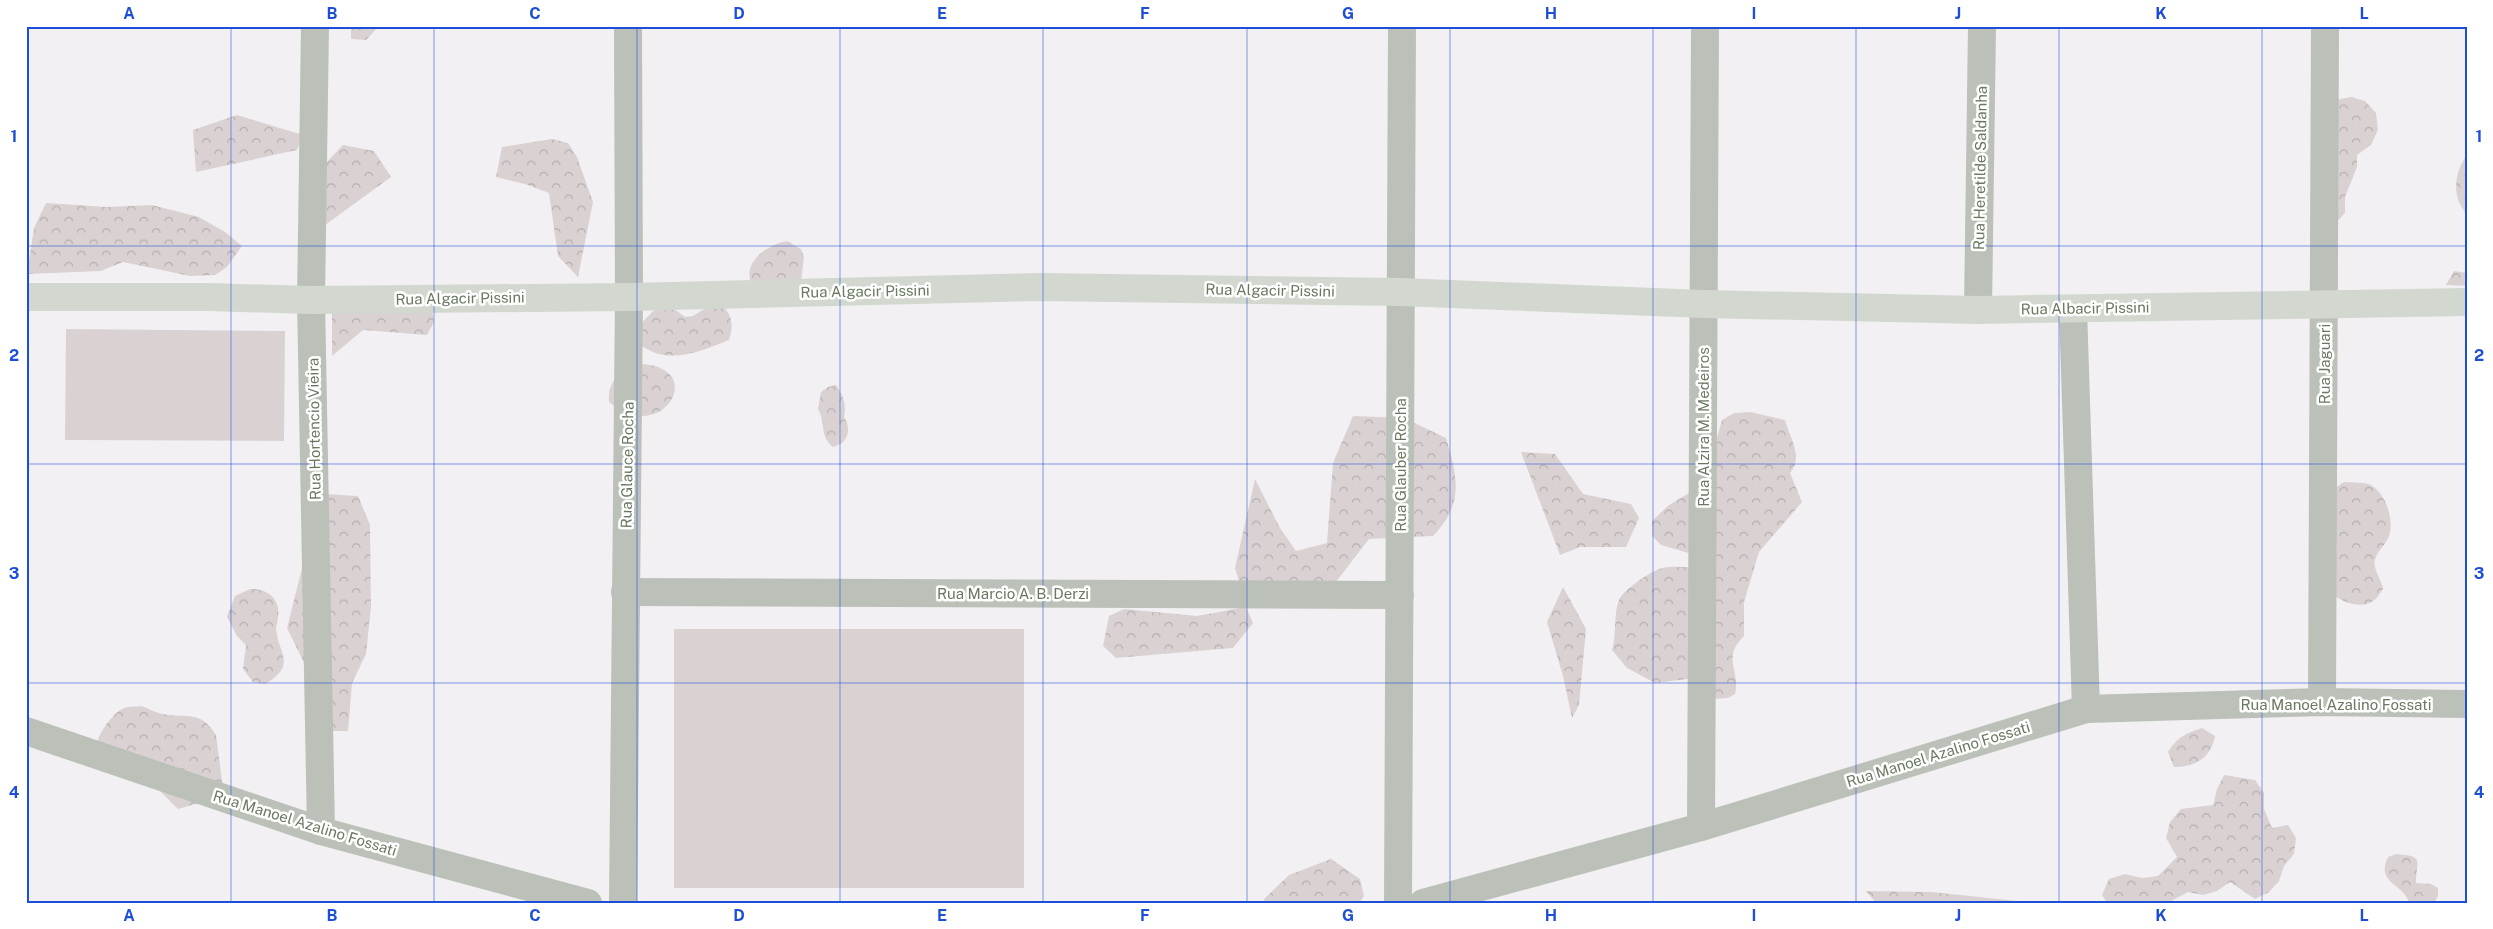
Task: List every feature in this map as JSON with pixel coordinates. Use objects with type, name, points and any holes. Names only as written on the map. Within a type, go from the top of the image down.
[{"type":"street","name":"Rua Hortencio Vieira","points":[[315,26],[311,300],[321,831]]},
{"type":"street","name":"Rua Glauce Rocha","points":[[623,903],[625,592],[630,297],[628,26]]},
{"type":"street","name":"Rua Glauber Rocha","points":[[1398,903],[1402,26]]},
{"type":"street","name":"Rua Alzira M. Medeiros","points":[[1701,827],[1705,26]]},
{"type":"street","name":"Rua Heretilde Saldanha","points":[[1978,310],[1982,26]]},
{"type":"street","name":"Rua Jaguari","points":[[2322,702],[2325,26]]},
{"type":"street","name":"Rua Algacir Pissini","points":[[26,297],[208,297],[311,300],[630,297],[1040,287],[1400,292],[1704,304]]},
{"type":"street","name":"Rua Albacir Pissini","points":[[1704,304],[1978,310],[2467,302]]},
{"type":"street","points":[[2074,308],[2086,708]]},
{"type":"street","name":"Rua Marcio A. B. Derzi","points":[[625,592],[1400,595]]},
{"type":"street","name":"Rua Manoel Azalino Fossati","points":[[1423,903],[1701,827],[2086,708],[2322,702],[2467,704]]},
{"type":"street","name":"Rua Manoel Azalino Fossati","points":[[26,731],[321,831],[588,903]]},
{"type":"green space","points":[[351,26],[379,26],[366,40],[351,39]]},
{"type":"green space","points":[[2351,97],[2365,101],[2376,113],[2378,130],[2371,145],[2357,155],[2357,167],[2345,197],[2345,213],[2333,226],[2335,100]]},
{"type":"green space","points":[[237,115],[303,135],[297,150],[196,172],[193,130]]},
{"type":"green space","points":[[552,139],[568,143],[577,157],[593,202],[578,277],[558,256],[549,193],[525,184],[496,177],[502,147]]},
{"type":"green space","points":[[343,145],[374,151],[391,177],[321,228],[305,185]]},
{"type":"green space","points":[[2467,155],[2467,214],[2458,200],[2456,185],[2459,169]]},
{"type":"green space","points":[[46,203],[107,207],[152,205],[199,217],[225,232],[242,246],[227,267],[215,275],[190,276],[123,262],[101,271],[27,274],[34,228]]},
{"type":"green space","points":[[787,241],[801,249],[804,257],[801,281],[759,294],[750,280],[749,272],[751,265],[760,254],[773,245]]},
{"type":"green space","points":[[2454,271],[2467,273],[2467,286],[2446,285]]},
{"type":"green space","points":[[714,303],[720,305],[728,312],[732,328],[729,340],[706,349],[672,356],[650,351],[639,344],[638,328],[649,315],[659,308],[670,308],[685,317],[693,316]]},
{"type":"green space","points":[[431,305],[434,322],[427,335],[363,330],[332,356],[332,307]]},
{"type":"green space","points":[[66,329],[285,331],[284,441],[65,440]]},
{"type":"green space","points":[[643,364],[663,369],[673,379],[675,391],[670,402],[660,411],[645,416],[628,414],[609,402],[611,387],[623,372]]},
{"type":"green space","points":[[836,385],[844,400],[844,417],[848,431],[845,439],[833,447],[824,434],[822,419],[818,409],[821,392],[828,387]]},
{"type":"green space","points":[[1750,412],[1785,420],[1796,454],[1796,461],[1790,473],[1802,502],[1759,552],[1744,602],[1744,636],[1734,651],[1735,694],[1728,698],[1713,699],[1695,681],[1687,679],[1655,683],[1627,668],[1612,650],[1616,612],[1622,596],[1631,586],[1645,577],[1662,568],[1689,567],[1692,554],[1661,545],[1652,536],[1652,521],[1669,505],[1691,492],[1713,452],[1722,420],[1734,413]]},
{"type":"green space","points":[[1353,416],[1404,418],[1446,438],[1453,465],[1456,490],[1450,513],[1443,524],[1433,536],[1369,539],[1332,587],[1240,584],[1235,568],[1255,479],[1280,528],[1296,551],[1327,543],[1333,463]]},
{"type":"green space","points":[[1521,452],[1555,454],[1583,494],[1631,504],[1639,518],[1626,547],[1580,547],[1560,555]]},
{"type":"green space","points":[[2344,482],[2364,483],[2374,487],[2383,497],[2390,516],[2389,536],[2374,563],[2383,589],[2374,600],[2364,605],[2348,603],[2334,595],[2330,573],[2337,551],[2331,491]]},
{"type":"green space","points":[[325,494],[358,496],[370,525],[371,607],[366,654],[352,683],[348,731],[331,731],[309,673],[287,628],[303,564]]},
{"type":"green space","points":[[1563,587],[1586,629],[1579,705],[1572,718],[1563,676],[1547,622]]},
{"type":"green space","points":[[250,589],[262,590],[272,596],[278,611],[276,629],[284,658],[284,665],[275,677],[265,684],[253,682],[243,669],[246,645],[237,636],[227,617],[235,596]]},
{"type":"green space","points":[[1246,607],[1253,623],[1233,648],[1116,658],[1103,646],[1109,616],[1124,609],[1197,616]]},
{"type":"green space","points":[[674,629],[1024,629],[1024,888],[674,888]]},
{"type":"green space","points":[[141,706],[160,713],[199,718],[210,727],[216,735],[224,796],[178,809],[145,776],[101,747],[98,740],[112,717],[124,708]]},
{"type":"green space","points":[[2202,728],[2215,736],[2210,750],[2201,760],[2195,763],[2174,767],[2168,752],[2171,747],[2183,736]]},
{"type":"green space","points":[[2224,775],[2255,780],[2264,793],[2264,809],[2272,828],[2288,825],[2296,838],[2294,854],[2284,866],[2279,881],[2269,892],[2255,899],[2230,882],[2217,891],[2203,895],[2188,892],[2168,903],[2107,903],[2102,895],[2109,879],[2125,874],[2142,878],[2158,876],[2177,857],[2166,838],[2170,822],[2181,809],[2213,805],[2217,789]]},
{"type":"green space","points":[[2396,854],[2416,858],[2418,865],[2416,883],[2431,884],[2438,888],[2438,896],[2434,903],[2409,903],[2402,891],[2388,878],[2385,873],[2385,866],[2388,857]]},
{"type":"green space","points":[[1331,859],[1360,879],[1364,896],[1359,903],[1265,903],[1264,899],[1289,875]]},
{"type":"green space","points":[[1866,891],[1931,892],[2036,903],[1876,903]]}]
